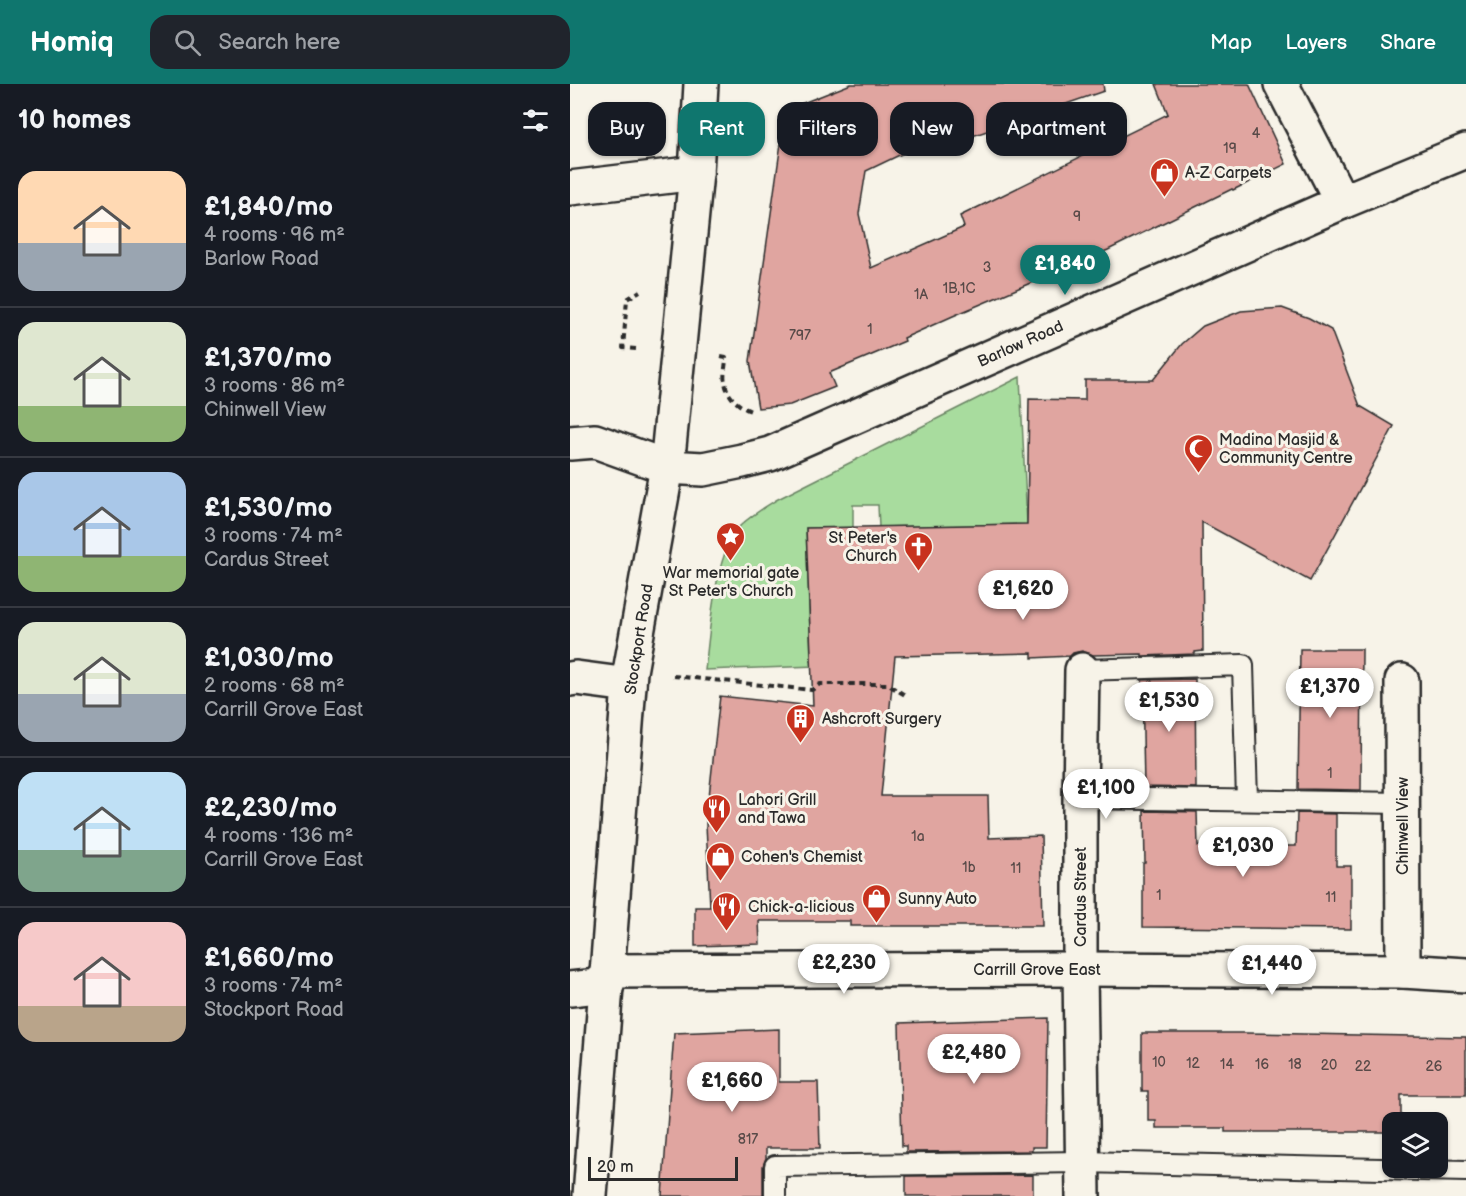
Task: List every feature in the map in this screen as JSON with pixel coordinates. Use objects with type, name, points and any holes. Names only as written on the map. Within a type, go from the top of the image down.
[{"type":"main road","name":"Stockport Road","points":[[590,1196],[630,679],[667,467],[696,173],[701,84]]},
{"type":"main road","points":[[1281,84],[1342,202]]},
{"type":"main road","name":"Barlow Road","points":[[570,443],[595,441],[667,467],[715,467],[770,453],[1342,202],[1466,150]]},
{"type":"main road","points":[[570,188],[696,173]]},
{"type":"main road","name":"Cardus Street","points":[[1082,670],[1080,969],[1083,1196]]},
{"type":"main road","points":[[570,679],[630,679]]},
{"type":"main road","name":"Chinwell View","points":[[1402,681],[1403,972]]},
{"type":"main road","name":"Carrill Grove East","points":[[570,989],[608,978],[1080,969],[1403,972],[1466,975]]},
{"type":"lane","points":[[1082,670],[1243,665],[1247,801]]},
{"type":"lane","points":[[1080,798],[1402,803]]},
{"type":"lane","points":[[775,1196],[775,1166],[1082,1162],[1466,1171]]},
{"type":"path","points":[[623,348],[627,299],[647,287]]},
{"type":"path","points":[[726,358],[724,382],[731,398],[747,410],[766,417],[783,448]]},
{"type":"path","points":[[630,679],[812,690],[820,684],[887,684],[905,694]]},
{"type":"green space","points":[[1020,377],[1027,524],[879,527],[878,505],[853,505],[853,528],[806,528],[811,660],[816,666],[705,670],[711,615],[724,555],[731,539],[744,522],[778,499]]},
{"type":"building","points":[[851,84],[1103,84],[1104,91],[1072,102],[986,102],[986,131],[974,135],[974,102],[890,102],[890,156],[897,156],[866,171],[859,214],[871,268],[964,227],[960,216],[1082,156],[1127,156],[1127,134],[1168,114],[1156,84],[1249,84],[1286,164],[1108,250],[953,316],[904,338],[905,341],[829,373],[835,387],[790,405],[758,408],[750,361],[779,156],[878,156],[878,102],[806,102]]},
{"type":"building","points":[[1282,308],[1309,318],[1331,330],[1360,406],[1394,426],[1310,581],[1202,522],[1203,651],[1195,652],[1195,654],[1142,656],[1142,654],[1093,655],[1082,651],[1070,656],[1032,658],[1032,653],[895,656],[881,796],[988,796],[989,838],[1041,836],[1043,926],[850,926],[850,921],[759,921],[760,944],[695,946],[695,907],[710,907],[706,824],[720,696],[813,706],[806,528],[1027,524],[1029,399],[1085,400],[1085,380],[1153,380],[1182,344],[1203,326],[1241,311]]},
{"type":"building","points":[[1300,649],[1362,649],[1361,790],[1298,789]]},
{"type":"building","points":[[1195,679],[1196,788],[1144,787],[1142,680]]},
{"type":"building","points":[[1144,811],[1197,812],[1198,846],[1296,846],[1297,813],[1336,814],[1336,866],[1351,866],[1351,929],[1143,927]]},
{"type":"building","points":[[1048,1018],[1046,1147],[1032,1147],[1032,1151],[906,1152],[906,1146],[902,1146],[899,1023]]},
{"type":"building","points":[[779,1029],[779,1082],[818,1082],[820,1148],[766,1148],[763,1166],[763,1196],[662,1196],[674,1033]]},
{"type":"building","points":[[1142,1033],[1466,1037],[1466,1095],[1401,1095],[1401,1112],[1382,1112],[1382,1132],[1225,1132],[1225,1128],[1156,1128],[1156,1121],[1148,1121],[1148,1091],[1142,1091]]},
{"type":"building","points":[[1033,1175],[1033,1196],[906,1196],[906,1176]]},
{"type":"place","name":"A-Z Carpets","points":[[1164,198]]},
{"type":"place","name":"Madina Masjid & Community Centre","points":[[1198,474]]},
{"type":"place","name":"War memorial gate St Peter's Church","points":[[731,562]]},
{"type":"place","name":"St Peter's Church","points":[[918,572]]},
{"type":"place","name":"Ashcroft Surgery","points":[[801,744]]},
{"type":"place","name":"Lahori Grill and Tawa","points":[[717,834]]},
{"type":"place","name":"Cohen's Chemist","points":[[720,882]]},
{"type":"place","name":"Sunny Auto","points":[[877,924]]},
{"type":"place","name":"Chick-a-licious","points":[[727,932]]}]
